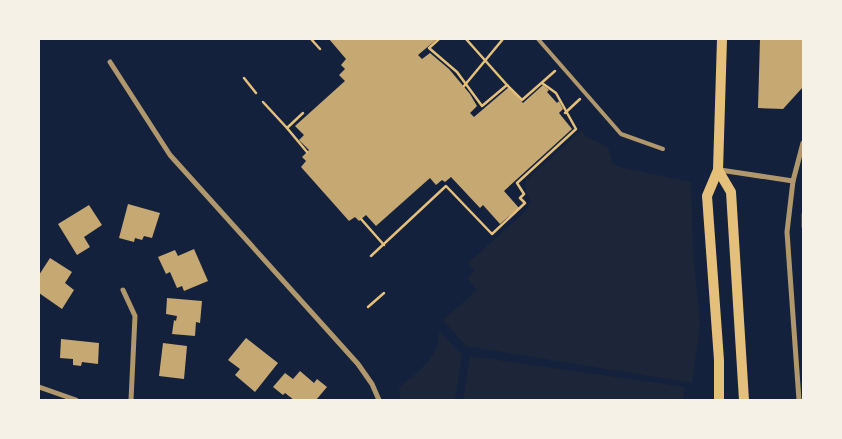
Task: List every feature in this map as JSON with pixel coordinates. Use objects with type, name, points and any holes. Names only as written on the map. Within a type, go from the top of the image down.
[{"type":"main road","points":[[719,400],[719,360],[707,196],[718,170],[722,39]]},
{"type":"main road","points":[[718,170],[732,192],[744,400]]},
{"type":"street","points":[[110,62],[170,155],[358,364],[372,384],[379,400]]},
{"type":"street","points":[[799,400],[788,232],[793,181],[803,143]]},
{"type":"street","points":[[718,170],[793,181]]},
{"type":"street","points":[[123,290],[135,316],[131,400]]},
{"type":"street","points":[[39,387],[76,400]]},
{"type":"lane","points":[[538,39],[621,134],[663,149]]},
{"type":"path","points":[[311,39],[320,49]]},
{"type":"path","points":[[440,39],[430,48],[442,56],[466,83],[482,106],[507,84]]},
{"type":"path","points":[[466,39],[522,100],[555,71]]},
{"type":"path","points":[[464,86],[503,39]]},
{"type":"path","points":[[244,78],[256,93]]},
{"type":"path","points":[[371,256],[446,186],[492,234],[525,203],[520,198],[524,194],[517,183],[576,128],[565,113],[564,105],[556,93],[542,83]]},
{"type":"path","points":[[565,113],[580,99]]},
{"type":"path","points":[[263,102],[307,152]]},
{"type":"path","points":[[287,128],[303,113]]},
{"type":"path","points":[[803,214],[803,227]]},
{"type":"path","points":[[361,219],[384,245]]},
{"type":"path","points":[[368,307],[384,293]]},
{"type":"shaded area","points":[[582,130],[585,136],[608,147],[612,163],[619,167],[691,182],[693,249],[700,326],[692,383],[466,346],[443,320],[477,290],[467,278],[475,270],[468,263],[523,214],[531,202],[526,192],[526,180]]},
{"type":"shaded area","points":[[439,331],[462,355],[455,400],[400,400],[399,388],[420,370],[432,356],[436,349]]},
{"type":"shaded area","points":[[470,356],[685,387],[683,400],[463,400]]},
{"type":"building","points":[[329,39],[437,39],[418,55],[422,59],[430,53],[449,69],[470,94],[477,106],[470,113],[474,117],[509,87],[523,103],[543,85],[549,90],[547,92],[557,103],[559,101],[563,109],[559,113],[572,129],[504,191],[519,208],[500,224],[483,205],[480,208],[451,177],[445,182],[442,180],[436,185],[430,178],[376,226],[366,215],[359,221],[355,217],[349,221],[301,167],[306,161],[302,157],[309,150],[299,140],[304,135],[295,126],[345,81],[339,75],[345,69],[341,65],[346,59]]},
{"type":"building","points":[[760,39],[803,39],[803,87],[783,109],[758,108]]},
{"type":"building","points":[[128,204],[160,213],[152,238],[144,236],[142,240],[135,238],[134,242],[119,238]]},
{"type":"building","points":[[89,205],[102,225],[84,237],[90,247],[77,255],[58,224]]},
{"type":"building","points":[[194,249],[208,281],[184,291],[182,286],[177,288],[170,272],[166,274],[158,257],[175,250],[178,256]]},
{"type":"building","points":[[50,258],[72,272],[65,283],[74,290],[62,309],[39,293],[39,275]]},
{"type":"building","points":[[167,298],[202,301],[200,323],[196,322],[195,336],[172,334],[174,320],[176,321],[177,316],[166,314]]},
{"type":"building","points":[[246,338],[278,363],[255,392],[235,375],[240,369],[228,360]]},
{"type":"building","points":[[61,339],[99,343],[98,364],[82,362],[81,366],[73,365],[73,359],[60,358]]},
{"type":"building","points":[[163,343],[187,346],[184,379],[159,376]]},
{"type":"building","points":[[300,371],[314,383],[317,379],[327,387],[316,400],[294,400],[285,393],[283,395],[273,387],[285,373],[293,379]]}]
